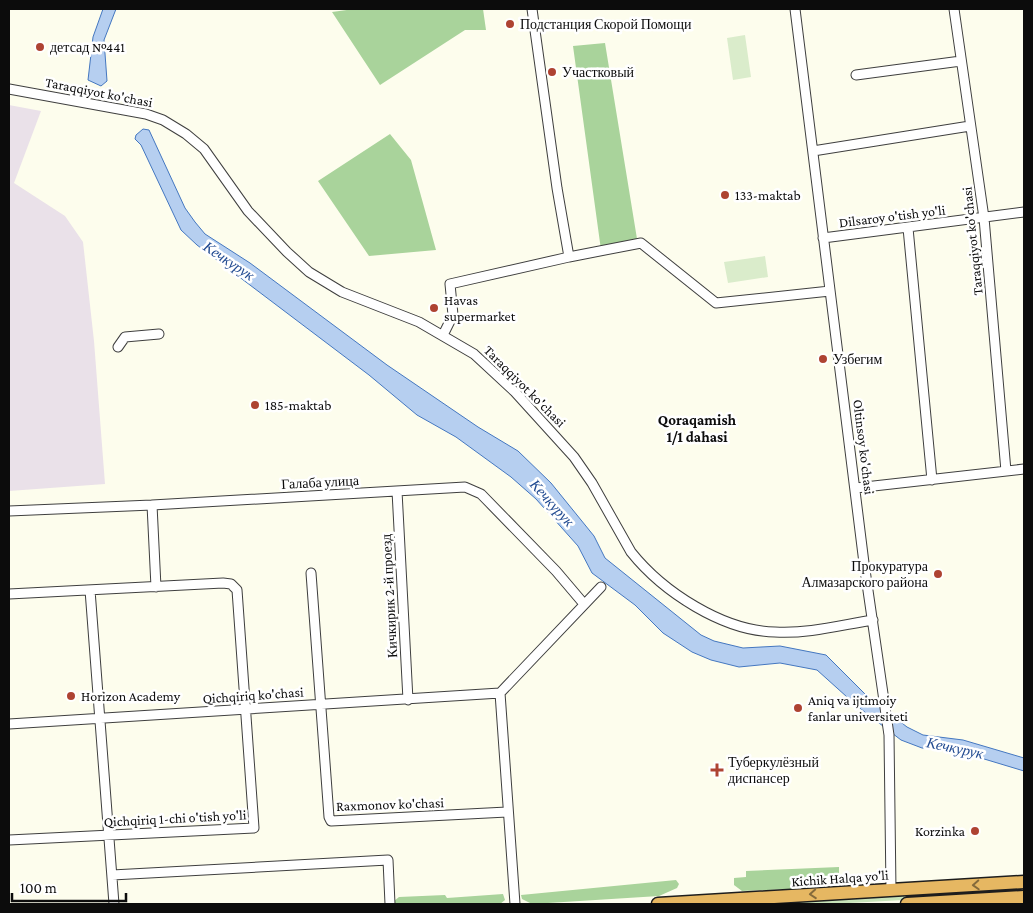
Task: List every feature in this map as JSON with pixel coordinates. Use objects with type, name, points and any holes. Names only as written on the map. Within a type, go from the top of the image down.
[{"type":"highway","name":"Kichik Halqa yo'li","points":[[658,904],[1024,882]]},
{"type":"highway","points":[[1003,884],[1003,898]]},
{"type":"highway","points":[[907,904],[1024,897]]},
{"type":"street","points":[[532,9],[557,188],[570,257]]},
{"type":"street","name":"Oltinsoy ko'chasi","points":[[795,9],[864,563],[889,735],[891,890]]},
{"type":"street","name":"Taraqqiyot ko'chasi","points":[[954,9],[984,218],[1006,472]]},
{"type":"street","points":[[856,75],[961,61]]},
{"type":"street","name":"Taraqqiyot ko'chasi","points":[[9,89],[158,118],[169,123],[198,144],[204,149],[248,212],[287,252],[317,277],[342,292],[419,322],[443,335],[474,354],[515,392],[574,457],[588,476],[632,552],[650,572],[680,596],[721,619],[746,628],[763,631],[803,632],[873,620]]},
{"type":"street","points":[[813,150],[970,126]]},
{"type":"street","name":"Dilsaroy o'tish yo'li","points":[[823,238],[1024,212]]},
{"type":"street","points":[[908,228],[932,480]]},
{"type":"street","points":[[443,335],[453,315],[450,284],[570,257],[642,244],[719,304],[830,291]]},
{"type":"street","points":[[118,347],[125,338],[159,334]]},
{"type":"street","points":[[856,488],[1024,469]]},
{"type":"street","name":"Галаба улица","points":[[9,511],[152,505],[465,487],[481,494],[556,571],[584,604]]},
{"type":"street","name":"Кичкирик 2-й проезд","points":[[397,491],[408,700]]},
{"type":"street","points":[[152,505],[156,587]]},
{"type":"street","points":[[311,572],[322,704]]},
{"type":"street","points":[[9,594],[231,584],[237,590],[245,709]]},
{"type":"street","points":[[515,904],[500,693],[601,587]]},
{"type":"street","points":[[90,590],[114,904]]},
{"type":"street","name":"Qichqiriq ko'chasi","points":[[9,724],[500,693]]},
{"type":"street","name":"Raxmonov ko'chasi","points":[[322,704],[329,817],[331,821],[507,812]]},
{"type":"street","name":"Qichqiriq 1-chi o'tish yo'li","points":[[9,840],[254,828],[245,709]]},
{"type":"street","points":[[112,875],[388,860],[390,904]]},
{"type":"shaded area","points":[[9,105],[41,111],[14,183],[65,216],[83,242],[94,341],[105,484],[9,491]]},
{"type":"green space","points":[[354,9],[483,9],[486,30],[465,30],[380,85],[332,12]]},
{"type":"green space","points":[[745,35],[751,77],[733,80],[727,38]]},
{"type":"green space","points":[[605,43],[638,245],[601,250],[573,46]]},
{"type":"green space","points":[[390,134],[411,160],[436,250],[369,256],[318,181]]},
{"type":"green space","points":[[765,256],[768,277],[728,283],[724,262]]},
{"type":"green space","points":[[839,867],[839,876],[820,877],[820,883],[815,888],[742,891],[734,885],[734,878],[746,877],[746,871]]},
{"type":"green space","points":[[676,880],[679,884],[677,888],[659,896],[532,904],[522,899],[521,895]]},
{"type":"green space","points":[[994,889],[993,895],[832,904],[752,904]]},
{"type":"green space","points":[[503,894],[505,900],[500,904],[394,904],[394,901],[399,897],[445,895],[447,898]]},
{"type":"water","points":[[103,9],[116,9],[104,40],[107,81],[101,86],[88,80],[93,37]]},
{"type":"water","name":"Кечкурук","points":[[143,129],[149,130],[185,208],[205,234],[250,263],[387,365],[478,427],[518,451],[551,483],[594,536],[605,558],[701,635],[714,641],[743,648],[780,646],[826,655],[866,695],[907,727],[923,735],[963,740],[1024,758],[1024,771],[961,752],[922,748],[901,740],[857,706],[817,670],[780,663],[739,667],[711,660],[692,652],[663,633],[635,605],[592,573],[578,546],[536,499],[511,477],[456,437],[417,415],[369,375],[197,245],[181,230],[141,145],[135,139],[136,135]]},
{"type":"place","name":"Подстанция Скорой Помощи","points":[[510,24]]},
{"type":"place","name":"детсад №441","points":[[40,47]]},
{"type":"place","name":"Участковый","points":[[552,72]]},
{"type":"place","name":"133-maktab","points":[[725,195]]},
{"type":"place","name":"Havas supermarket","points":[[434,308]]},
{"type":"place","name":"Узбегим","points":[[823,359]]},
{"type":"place","name":"185-maktab","points":[[255,405]]},
{"type":"place","name":"Прокуратура Алмазарского района","points":[[938,574]]},
{"type":"place","name":"Horizon Academy","points":[[71,696]]},
{"type":"place","name":"Aniq va ijtimoiy fanlar universiteti","points":[[798,708]]},
{"type":"place","name":"Туберкулёзный диспансер","points":[[717,770]]},
{"type":"place","name":"Korzinka","points":[[975,831]]},
{"type":"district","name":"Qoraqamish 1/1 dahasi","points":[[697,428]]}]
